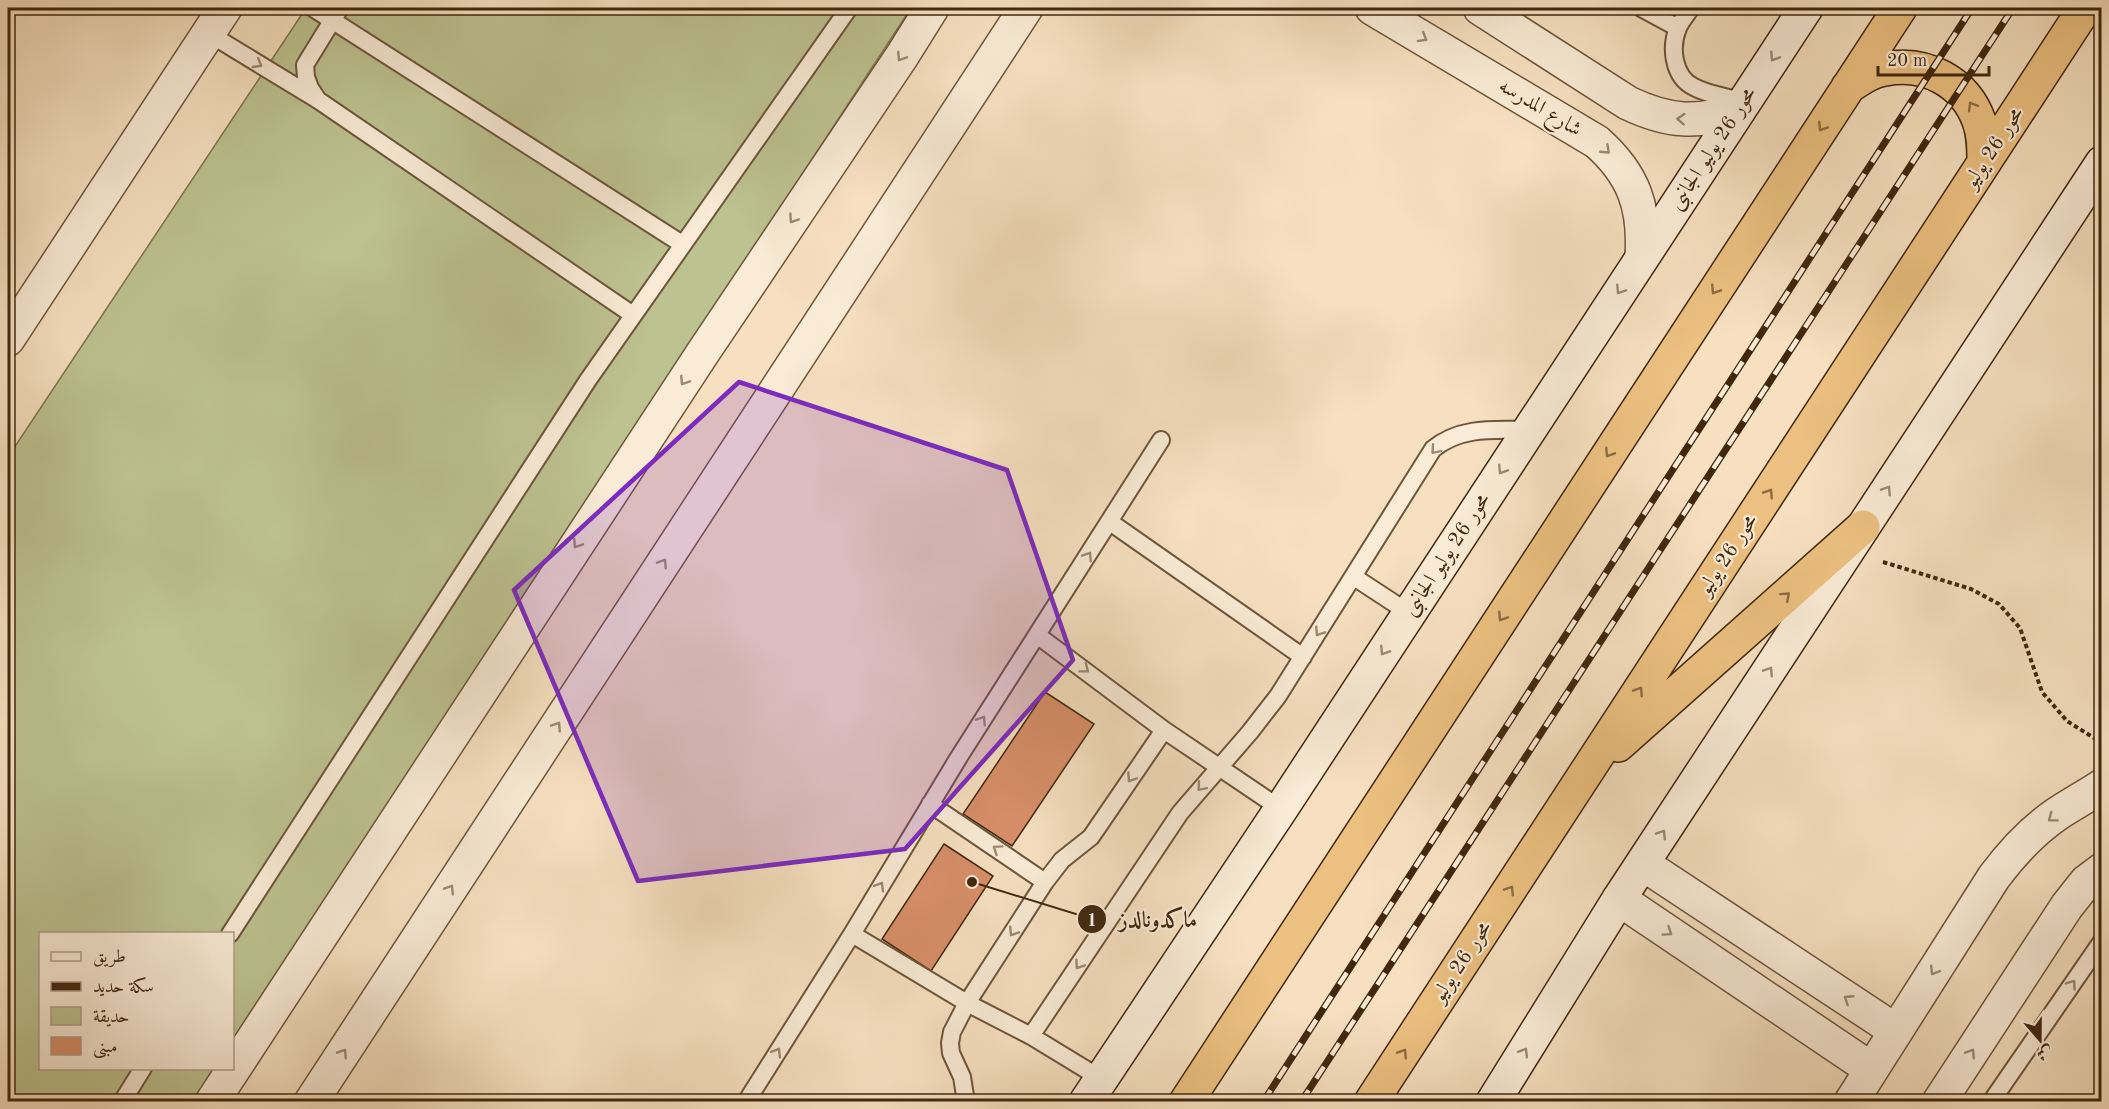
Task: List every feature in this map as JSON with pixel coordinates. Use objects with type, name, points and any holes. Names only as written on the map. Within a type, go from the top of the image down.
[{"type":"highway","points":[[1186,1101],[1900,8]]},
{"type":"highway","name":"محور 26 يوليو","points":[[1371,1101],[2085,8]]},
{"type":"highway","points":[[1848,87],[1865,76],[1884,69],[1904,67],[1924,69],[1942,77],[1959,89],[1972,104],[1980,122],[1984,142],[1984,162]]},
{"type":"highway","points":[[1585,774],[1856,539]]},
{"type":"street","points":[[234,1067],[932,8]]},
{"type":"street","points":[[311,1101],[1026,8]]},
{"type":"street","name":"شارع المدرسه","points":[[1372,8],[1597,142],[1613,156],[1635,193],[1641,213],[1644,234],[1642,256]]},
{"type":"street","points":[[1480,8],[1629,103],[1646,111],[1664,117],[1702,120],[1742,106]]},
{"type":"street","name":"محور 26 يوليو الجانبى","points":[[1093,1090],[1281,809],[1806,8]]},
{"type":"street","points":[[8,339],[217,20]]},
{"type":"street","points":[[1493,1101],[1619,899],[2102,163]]},
{"type":"street","points":[[1851,1101],[1994,877],[2013,853],[2058,813],[2102,786]]},
{"type":"street","points":[[1643,864],[1896,1031]]},
{"type":"street","points":[[1939,1101],[2067,906],[2086,882],[2102,870]]},
{"type":"street","points":[[1619,899],[1871,1069]]},
{"type":"street","points":[[212,1101],[232,1070]]},
{"type":"lane","points":[[314,8],[336,14],[682,244]]},
{"type":"lane","points":[[231,932],[581,390],[849,8]]},
{"type":"lane","points":[[1641,8],[1678,28]]},
{"type":"lane","points":[[1691,8],[1678,28],[1673,52],[1682,77],[1693,87],[1742,106]]},
{"type":"lane","points":[[318,100],[310,88],[305,65],[336,14]]},
{"type":"lane","points":[[217,20],[318,100],[633,315]]},
{"type":"lane","points":[[1031,1036],[1180,813],[1271,705],[1433,449],[1443,441],[1467,432],[1529,430]]},
{"type":"lane","points":[[746,1101],[852,934],[930,804],[1161,440]]},
{"type":"lane","points":[[1110,522],[1303,657]]},
{"type":"lane","points":[[1354,577],[1409,613]]},
{"type":"lane","points":[[1037,635],[1164,730],[1281,809]]},
{"type":"lane","points":[[966,1101],[962,1077],[951,1053],[952,1032],[967,1004],[1045,882],[1062,860],[1091,837],[1164,730]]},
{"type":"lane","points":[[930,804],[1045,882]]},
{"type":"lane","points":[[852,934],[967,1004],[1031,1036],[1093,1090]]},
{"type":"lane","points":[[1991,1101],[2102,941]]},
{"type":"lane","points":[[122,1101],[142,1070]]},
{"type":"path","points":[[1856,539],[1999,604],[2020,628],[2042,692],[2067,721],[2102,743]]},
{"type":"highlighted area","points":[[739,382],[1007,470],[1073,660],[905,849],[638,881],[514,590]]},
{"type":"green space","points":[[306,8],[911,8],[234,1043],[234,932],[39,932],[39,1070],[216,1070],[196,1101],[8,1102],[8,457]]},
{"type":"building","points":[[1045,692],[1094,724],[1012,846],[963,814]]},
{"type":"building","points":[[944,844],[993,876],[931,971],[882,939]]},
{"type":"railway","points":[[1263,1102],[1972,8]]},
{"type":"railway","points":[[1301,1102],[2013,8]]},
{"type":"place","name":"ماكدونالدز","points":[[972,882]]}]
